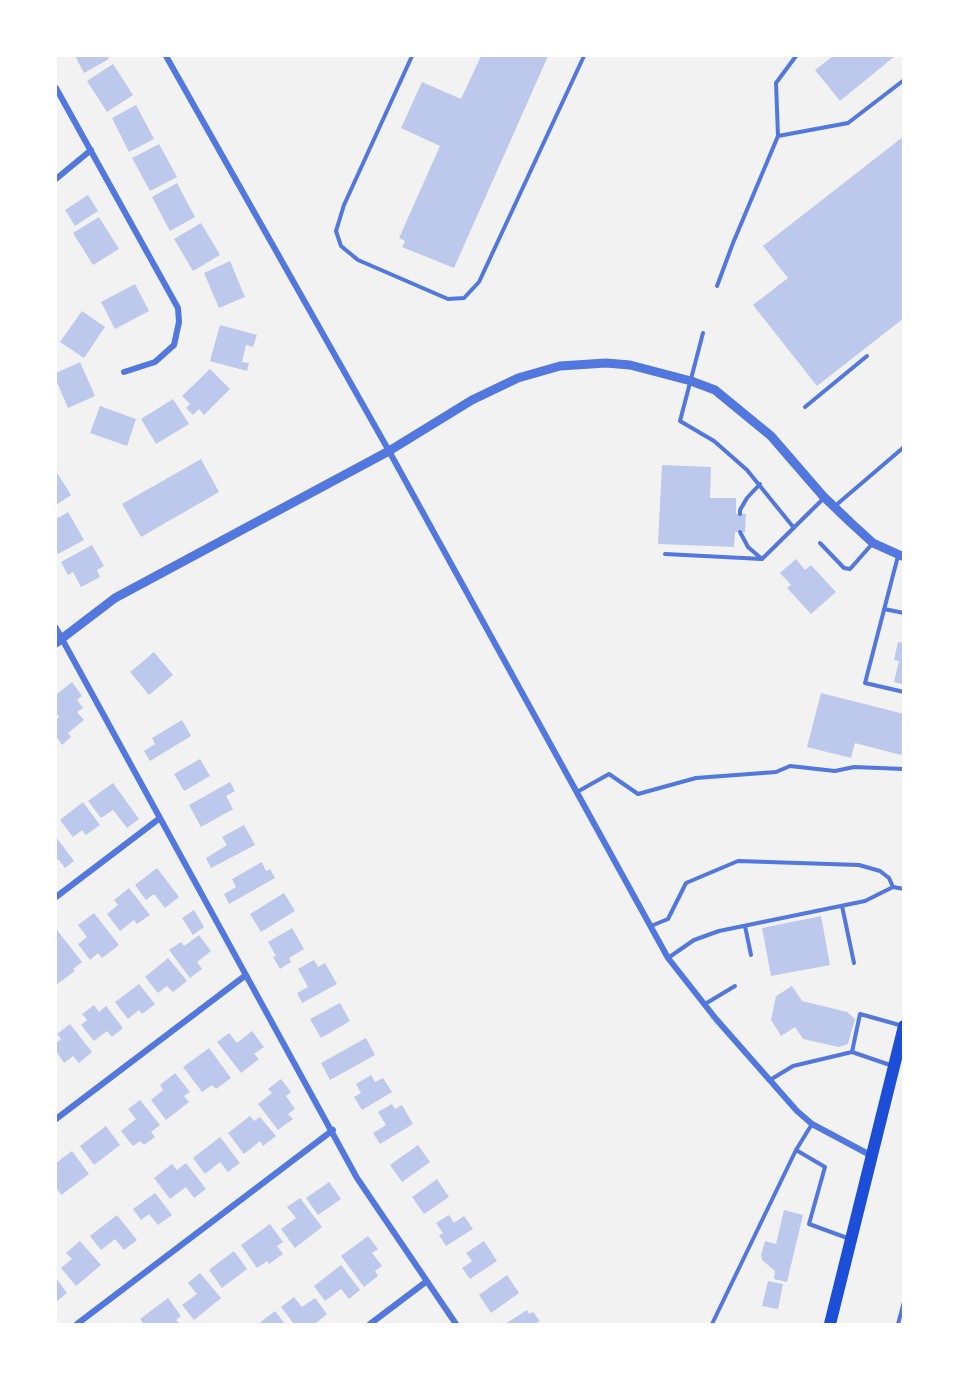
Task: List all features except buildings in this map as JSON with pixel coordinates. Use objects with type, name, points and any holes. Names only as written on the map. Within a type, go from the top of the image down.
[{"type":"main road","points":[[830,1324],[903,1026]]},
{"type":"street","points":[[166,56],[389,451],[668,958],[769,1081],[812,1124],[872,1156]]},
{"type":"street","points":[[56,88],[178,308],[179,322],[174,345],[155,362],[124,372]]},
{"type":"street","points":[[56,179],[91,150]]},
{"type":"street","points":[[58,641],[115,598],[389,451],[432,423],[492,390],[538,371],[560,366],[606,363],[630,365],[715,390],[750,416],[771,436],[824,497],[873,543],[901,556]]},
{"type":"street","points":[[56,627],[58,641],[160,818],[333,1130],[357,1178],[456,1324]]},
{"type":"street","points":[[56,897],[160,818]]},
{"type":"street","points":[[56,1119],[246,975]]},
{"type":"street","points":[[78,1324],[333,1130]]},
{"type":"street","points":[[370,1324],[427,1281]]},
{"type":"lane","points":[[412,56],[344,205],[336,231],[341,246],[358,260],[448,299],[464,298],[479,282],[584,56]]},
{"type":"lane","points":[[717,286],[778,136],[776,83],[796,56]]},
{"type":"lane","points":[[778,136],[848,123],[903,80]]},
{"type":"lane","points":[[703,333],[680,421],[714,441],[747,470],[794,528]]},
{"type":"lane","points":[[806,407],[867,356]]},
{"type":"lane","points":[[835,507],[903,447]]},
{"type":"lane","points":[[740,514],[747,498],[760,484]]},
{"type":"lane","points":[[665,554],[762,559],[824,497]]},
{"type":"lane","points":[[740,532],[748,547],[762,559]]},
{"type":"lane","points":[[820,543],[844,568],[850,569],[873,543]]},
{"type":"lane","points":[[901,556],[884,609],[865,683],[903,692]]},
{"type":"lane","points":[[884,609],[903,613]]},
{"type":"lane","points":[[577,792],[609,774],[638,794],[696,778],[776,772],[790,766],[836,771],[854,767],[903,770]]},
{"type":"lane","points":[[651,926],[668,919],[686,883],[738,861],[859,865],[880,871],[889,878],[893,886]]},
{"type":"lane","points":[[668,958],[694,940],[719,931],[865,901],[893,886],[903,889]]},
{"type":"lane","points":[[842,906],[854,963]]},
{"type":"lane","points":[[745,926],[752,955]]},
{"type":"lane","points":[[705,1004],[735,986]]},
{"type":"lane","points":[[852,1052],[860,1014],[903,1026]]},
{"type":"lane","points":[[769,1081],[794,1066],[852,1052],[894,1066]]},
{"type":"lane","points":[[712,1324],[796,1150],[812,1124]]},
{"type":"lane","points":[[796,1150],[825,1167],[809,1224],[850,1239]]},
{"type":"lane","points":[[898,1324],[903,1302]]}]
